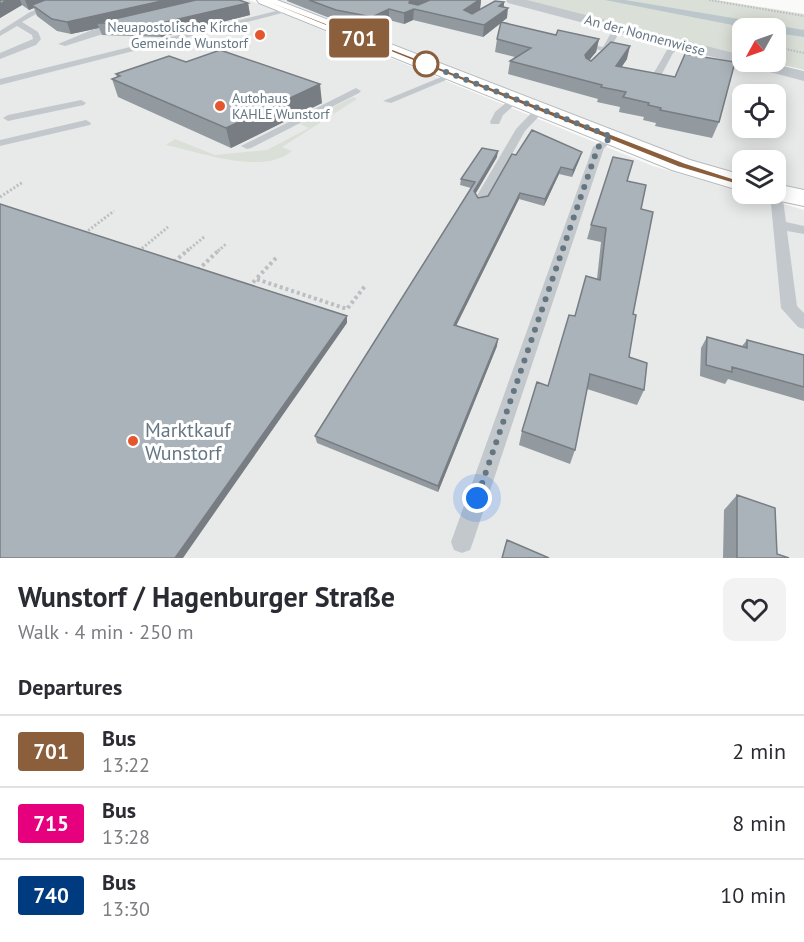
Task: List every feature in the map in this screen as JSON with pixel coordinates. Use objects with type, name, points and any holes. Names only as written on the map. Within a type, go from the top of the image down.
[{"type":"main road","points":[[264,0],[681,165],[732,180]]},
{"type":"main road","points":[[786,194],[804,198]]},
{"type":"street","name":"An der Nonnenwiese","points":[[512,0],[732,57]]},
{"type":"street","points":[[786,72],[804,76]]},
{"type":"lane","points":[[0,34],[50,4],[68,0]]},
{"type":"lane","points":[[0,82],[288,10]]},
{"type":"lane","points":[[0,56],[33,43],[37,39],[35,34],[18,22]]},
{"type":"lane","points":[[62,44],[95,32],[130,24]]},
{"type":"lane","points":[[570,42],[602,54],[618,28]]},
{"type":"lane","points":[[653,83],[670,52],[682,44]]},
{"type":"lane","points":[[388,101],[454,75]]},
{"type":"lane","points":[[247,146],[356,91]]},
{"type":"lane","points":[[495,122],[499,114],[516,99]]},
{"type":"lane","points":[[8,118],[81,103]]},
{"type":"lane","points":[[481,199],[521,129],[541,109]]},
{"type":"lane","points":[[0,143],[86,123]]},
{"type":"lane","points":[[462,542],[598,147],[612,137]]},
{"type":"lane","points":[[777,204],[789,308],[804,324]]},
{"type":"lane","points":[[779,225],[804,230]]},
{"type":"path","points":[[709,0],[804,16]]},
{"type":"path","points":[[786,49],[804,53]]},
{"type":"path","points":[[0,197],[23,182]]},
{"type":"path","points":[[95,236],[81,232],[114,211]]},
{"type":"path","points":[[139,251],[168,227]]},
{"type":"path","points":[[174,262],[204,237]]},
{"type":"path","points":[[198,270],[226,244]]},
{"type":"path","points":[[128,247],[148,254]]},
{"type":"path","points":[[238,284],[248,287],[276,258]]},
{"type":"path","points":[[165,260],[182,265]]},
{"type":"path","points":[[190,268],[208,274]]},
{"type":"path","points":[[256,279],[347,309],[365,286]]},
{"type":"path","points":[[280,294],[285,288]]},
{"type":"shaded area","points":[[0,0],[249,0],[653,166],[732,189],[732,204],[783,204],[804,210],[804,558],[0,558]]},
{"type":"shaded area","points":[[279,0],[503,0],[732,60],[732,72],[777,72],[804,79],[804,190],[786,187],[786,150],[732,150],[732,173],[690,161]]},
{"type":"shaded area","points":[[522,0],[716,0],[804,14],[804,70],[786,66],[786,18],[732,18],[732,52]]},
{"type":"shaded area","points":[[605,0],[625,0],[732,18],[732,25]]},
{"type":"shaded area","points":[[786,27],[804,30],[804,37],[786,34]]},
{"type":"shaded area","points":[[353,97],[357,99],[282,147],[292,151],[280,158],[265,162],[213,157],[166,145],[175,139],[215,155],[267,150],[309,128],[300,124]]},
{"type":"building","points":[[45,0],[166,0],[67,22],[52,19],[32,5]]},
{"type":"building","points":[[196,0],[239,0],[248,3],[157,24],[97,23]]},
{"type":"building","points":[[309,0],[410,0],[409,3],[418,5],[430,0],[479,0],[464,10],[472,14],[495,1],[504,2],[499,6],[508,8],[484,25],[414,9],[404,13],[389,9],[372,17],[336,10]]},
{"type":"building","points":[[501,22],[556,35],[558,30],[599,39],[585,55],[591,61],[611,42],[630,46],[616,66],[675,77],[685,54],[732,62],[732,72],[719,122],[660,110],[661,108],[648,105],[649,103],[623,97],[626,92],[510,61],[531,48],[497,39]]},
{"type":"building","points":[[220,50],[320,84],[226,128],[112,79],[120,76],[116,74],[169,56],[186,62]]},
{"type":"building","points":[[532,130],[582,152],[573,170],[561,167],[545,199],[520,193],[454,325],[498,339],[438,486],[315,436],[475,182],[461,179],[482,148],[498,151],[474,191],[478,198],[488,196],[512,154],[516,155]]},
{"type":"building","points":[[613,157],[633,161],[627,181],[646,185],[641,209],[653,212],[633,314],[636,315],[629,357],[647,363],[644,390],[590,374],[575,450],[522,431],[537,382],[548,386],[569,315],[575,316],[586,276],[600,280],[606,228],[591,225]]},
{"type":"building","name":"Marktkauf Wunstorf","points":[[0,204],[347,316],[175,558],[0,558]]},
{"type":"building","points":[[707,337],[747,348],[747,340],[804,355],[804,387],[732,367],[732,372],[706,365]]},
{"type":"building","points":[[737,495],[775,508],[777,554],[789,558],[737,558]]},
{"type":"building","points":[[507,540],[549,558],[502,558]]},
{"type":"bus line","name":"701","points":[[264,0],[681,165],[732,180]]},
{"type":"place","name":"Neuapostolische Kirche Gemeinde Wunstorf","points":[[260,35]]},
{"type":"place","name":"Autohaus KAHLE Wunstorf","points":[[220,106]]},
{"type":"place","name":"Marktkauf Wunstorf","points":[[133,441]]},
{"type":"route","points":[[426,64],[612,137],[598,147],[477,498]]}]
